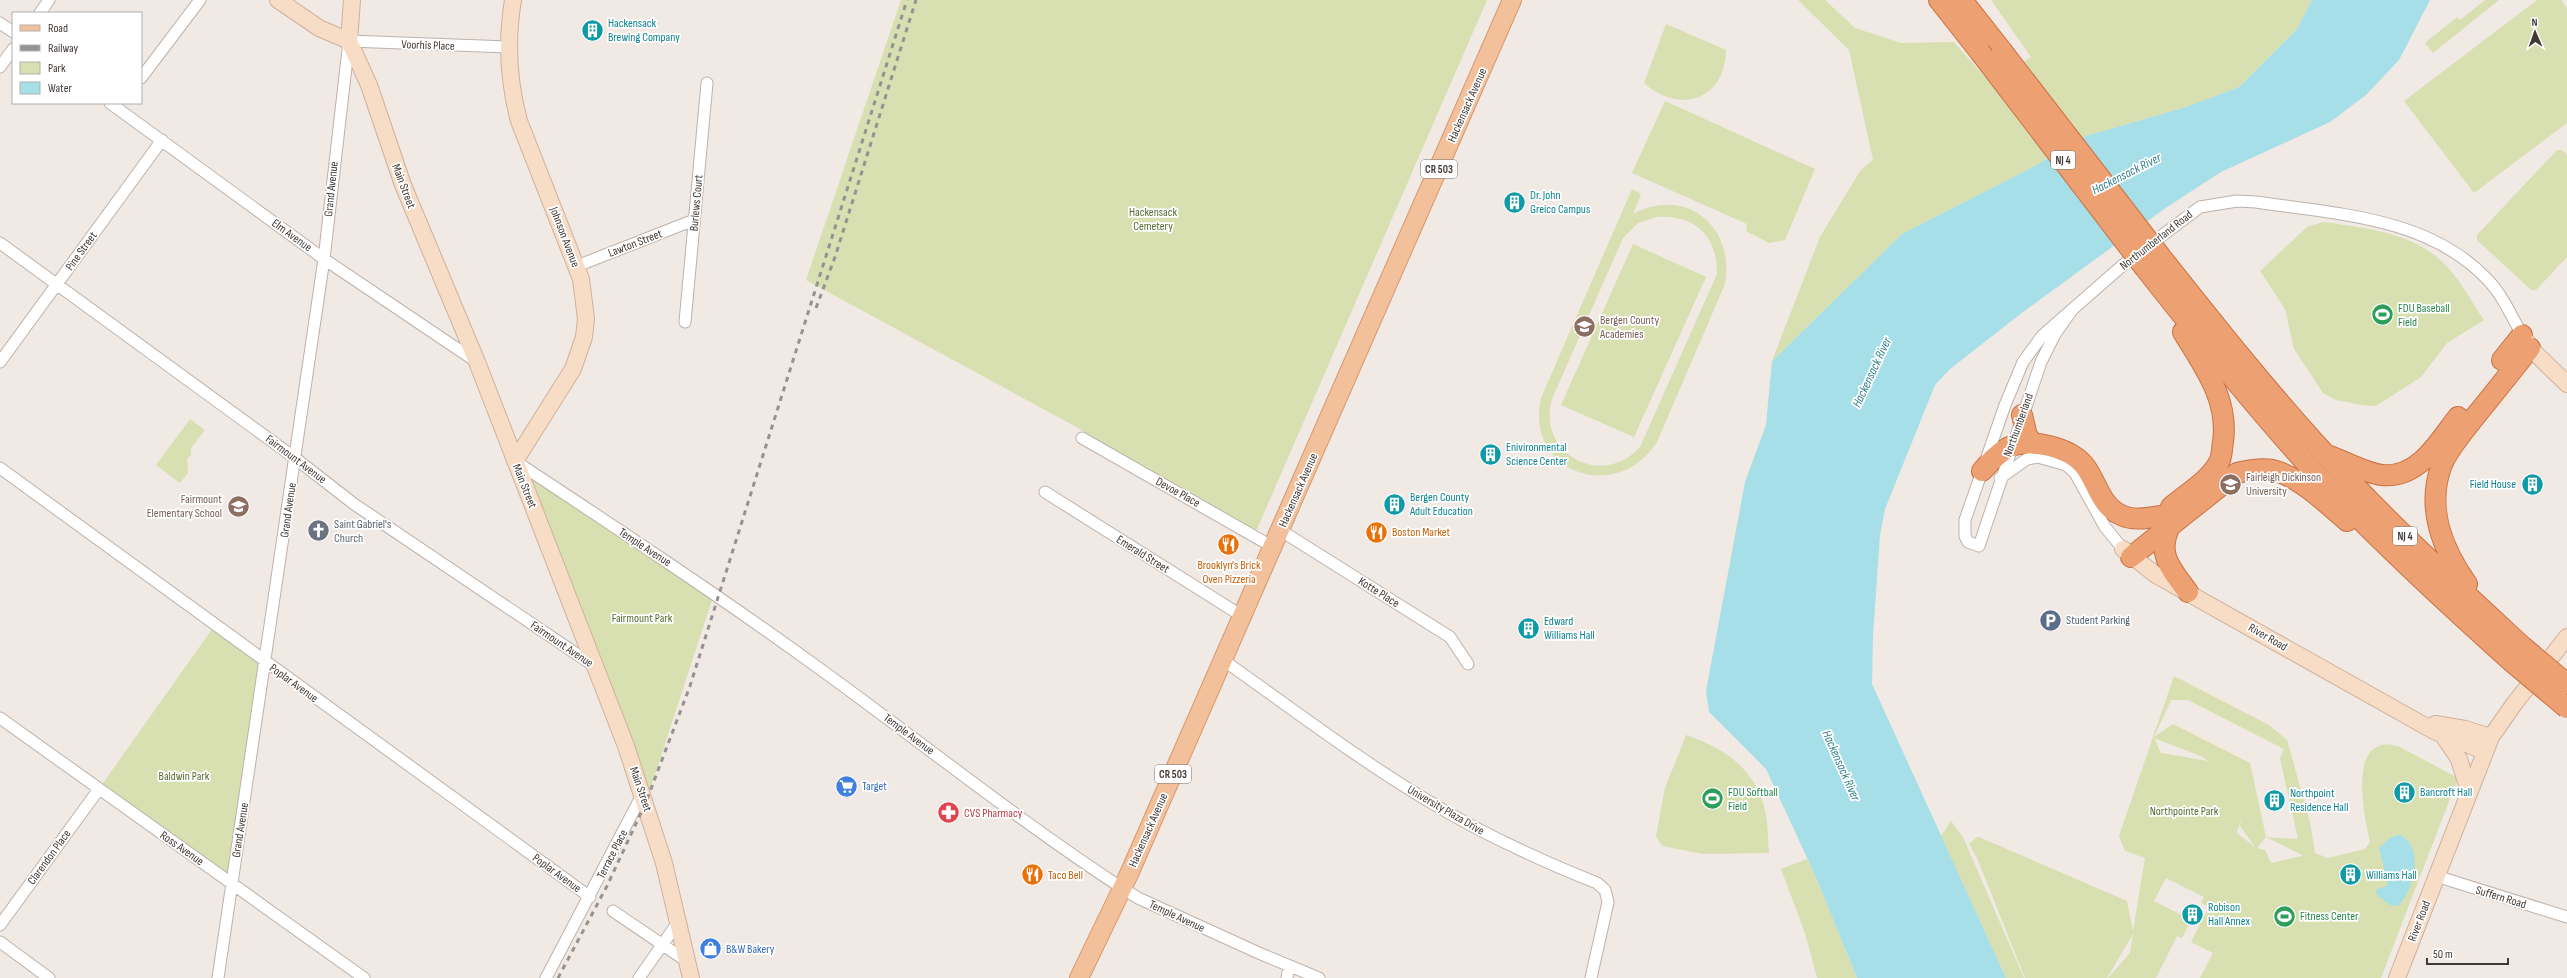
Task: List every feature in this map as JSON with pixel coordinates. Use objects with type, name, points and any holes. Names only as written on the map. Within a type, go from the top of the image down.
[{"type":"highway","name":"NJ 4","points":[[1939,0],[2146,268],[2264,415],[2343,502],[2421,580],[2517,654],[2567,684]]},
{"type":"highway","name":"NJ 4","points":[[1962,0],[2161,257],[2237,352],[2325,455],[2422,553],[2487,614],[2517,654],[2567,708]]},
{"type":"highway","points":[[2127,553],[2165,521],[2209,475],[2220,460],[2224,417],[2213,384],[2146,268]]},
{"type":"highway","points":[[2325,455],[2382,475],[2398,474],[2412,468],[2424,461],[2526,341]]},
{"type":"highway","points":[[2487,614],[2449,559],[2436,516],[2436,491],[2441,467],[2456,442],[2526,341]]},
{"type":"highway","points":[[2022,415],[2023,426],[2034,444]]},
{"type":"highway","points":[[1991,475],[1995,456],[2010,447],[2034,444],[2048,446],[2071,455],[2082,463],[2102,498],[2110,508],[2121,516],[2165,521],[2237,473],[2256,469],[2279,472],[2302,485],[2421,580]]},
{"type":"highway","points":[[2165,521],[2163,548],[2170,567],[2188,592]]},
{"type":"main road","points":[[278,0],[319,28],[349,41]]},
{"type":"main road","name":"Main Street","points":[[352,0],[349,41],[369,85],[403,185],[477,362],[597,668],[643,794],[679,921],[692,978]]},
{"type":"main road","name":"Johnson Avenue","points":[[513,0],[508,48],[509,74],[520,121],[577,266],[585,300],[586,319],[579,354],[573,369],[515,461]]},
{"type":"main road","name":"Hackensack Avenue","points":[[1079,978],[1122,888],[1223,660],[1512,0]]},
{"type":"main road","name":"Northumberland Road","points":[[2526,341],[2567,384]]},
{"type":"main road","name":"River Road","points":[[2127,553],[2156,575],[2416,721],[2442,734],[2488,744]]},
{"type":"main road","name":"River Road","points":[[2397,978],[2488,744],[2514,704],[2567,637]]},
{"type":"main road","name":"River Road","points":[[2416,721],[2464,729],[2488,744]]},
{"type":"main road","points":[[2442,734],[2459,759],[2469,792]]},
{"type":"street","points":[[41,12],[49,0]]},
{"type":"street","points":[[142,77],[200,0]]},
{"type":"street","points":[[0,23],[12,31]]},
{"type":"street","name":"Voorhis Place","points":[[349,41],[508,48]]},
{"type":"street","name":"Grand Avenue","points":[[218,978],[324,259],[349,41]]},
{"type":"street","points":[[0,67],[12,50]]},
{"type":"street","name":"Burlews Court","points":[[685,322],[707,83]]},
{"type":"street","name":"Elm Avenue","points":[[116,105],[324,259],[477,362]]},
{"type":"street","name":"Pine Street","points":[[0,362],[162,140]]},
{"type":"street","name":"Northumberland Road","points":[[1991,475],[1965,520],[1965,536],[1968,542],[1979,546],[2005,405],[2023,362],[2042,336],[2123,265],[2200,207],[2237,201],[2376,220],[2425,236],[2471,264],[2489,281],[2526,341]]},
{"type":"street","name":"Lawton Street","points":[[577,266],[694,220]]},
{"type":"street","name":"Fairmount Avenue","points":[[0,243],[295,458],[354,504],[597,668]]},
{"type":"street","name":"Northumberland","points":[[2010,447],[2040,362],[2055,334],[2072,310]]},
{"type":"street","name":"Devoe Place","points":[[1082,438],[1273,547]]},
{"type":"street","points":[[1991,475],[2026,459],[2038,457],[2066,465],[2075,473],[2105,526],[2127,553]]},
{"type":"street","name":"Temple Avenue","points":[[515,461],[703,586],[879,712],[1003,805],[1122,888],[1138,898],[1319,978]]},
{"type":"street","name":"Poplar Avenue","points":[[0,468],[590,897]]},
{"type":"street","name":"Emerald Street","points":[[1044,492],[1242,616]]},
{"type":"street","name":"Kotte Place","points":[[1280,530],[1450,637],[1468,664]]},
{"type":"street","name":"University Plaza Drive","points":[[1223,660],[1379,770],[1424,799],[1513,847],[1597,883],[1605,890],[1608,902],[1591,978]]},
{"type":"street","name":"Ross Avenue","points":[[0,718],[232,882],[364,978]]},
{"type":"street","name":"Clarendon Place","points":[[0,924],[99,789]]},
{"type":"street","name":"Terrace Place","points":[[546,978],[643,794]]},
{"type":"street","name":"Suffern Road","points":[[2436,876],[2567,917]]},
{"type":"street","points":[[614,911],[688,962]]},
{"type":"street","points":[[639,978],[679,921]]},
{"type":"street","points":[[0,942],[49,978]]},
{"type":"street","points":[[1287,978],[1289,966]]},
{"type":"green space","name":"Hackensack Cemetery","points":[[901,0],[1487,0],[1254,536],[1078,428],[806,280]]},
{"type":"green space","points":[[1798,0],[1825,0],[1855,28],[1901,43],[1954,42],[1991,84],[2031,57],[1991,0],[2312,0],[2297,29],[2239,87],[2186,107],[2086,136],[2031,168],[1902,234],[1772,361],[1820,237],[1860,171],[1873,160],[1849,50]]},
{"type":"green space","points":[[2485,0],[2499,0],[2433,53],[2425,43],[2457,17],[2460,20]]},
{"type":"green space","points":[[2537,0],[2561,0],[2567,9],[2567,123],[2474,193],[2404,101]]},
{"type":"green space","points":[[1666,24],[1726,50],[1724,67],[1718,81],[1709,91],[1698,97],[1686,100],[1672,98],[1658,93],[1644,83]]},
{"type":"green space","points":[[1665,101],[1815,169],[1785,240],[1769,243],[1746,231],[1747,224],[1632,173]]},
{"type":"green space","points":[[2557,150],[2562,150],[2567,155],[2567,257],[2536,290],[2531,290],[2477,240],[2477,235]]},
{"type":"green space","points":[[1632,189],[1641,194],[1633,214],[1653,207],[1671,205],[1688,209],[1703,217],[1714,229],[1722,245],[1726,263],[1725,284],[1657,442],[1640,461],[1620,472],[1598,476],[1578,472],[1560,461],[1546,445],[1539,424],[1541,398]],"holes":[[[1656,217],[1682,219],[1692,224],[1701,230],[1708,238],[1713,248],[1717,274],[1640,447],[1625,459],[1608,465],[1592,465],[1576,459],[1563,449],[1554,436],[1550,419],[1552,399],[1623,238],[1638,223]]]},
{"type":"green space","name":"FDU Baseball Field","points":[[2323,222],[2378,231],[2412,242],[2428,250],[2455,276],[2484,320],[2447,343],[2421,377],[2376,406],[2336,400],[2323,393],[2294,349],[2285,309],[2260,271],[2307,227]]},
{"type":"green space","points":[[1633,244],[1706,277],[1634,437],[1561,405]]},
{"type":"green space","points":[[190,419],[205,430],[191,448],[191,455],[187,459],[188,473],[180,483],[156,465]]},
{"type":"green space","name":"Fairmount Park","points":[[515,461],[714,594],[646,802]]},
{"type":"green space","name":"Baldwin Park","points":[[215,625],[265,662],[232,882],[96,793]]},
{"type":"green space","name":"Northpointe Park","points":[[2174,676],[2269,725],[2287,740],[2310,822],[2315,853],[2328,858],[2365,849],[2370,842],[2365,814],[2362,779],[2365,763],[2371,751],[2382,745],[2398,746],[2458,778],[2381,978],[2200,978],[2213,953],[2191,942],[2209,907],[2201,903],[2204,897],[2166,878],[2154,901],[2191,920],[2182,938],[2177,936],[2156,978],[2108,978],[2130,953],[2133,934],[2107,978],[2025,978],[1977,858],[1969,844],[1979,837],[2127,901],[2133,931],[2145,858],[2125,851],[2119,836]],"holes":[[[2171,700],[2188,700],[2284,749],[2280,758],[2298,839],[2266,837],[2250,763],[2173,724],[2154,737]],[[2154,738],[2203,757],[2208,761],[2161,753]],[[2242,818],[2240,826],[2255,847],[2237,833],[2235,837]],[[2266,837],[2302,855],[2271,863],[2265,850],[2257,848]]]},
{"type":"green space","name":"FDU Softball Field","points":[[1686,735],[1700,740],[1725,754],[1736,762],[1754,782],[1765,810],[1769,853],[1703,854],[1662,846],[1656,836],[1665,788]]},
{"type":"green space","points":[[1951,821],[1963,837],[2024,978],[2006,978],[1941,836]]},
{"type":"green space","points":[[1807,859],[1857,978],[1817,978],[1805,933],[1781,869]]},
{"type":"water","name":"Hackensack River","points":[[2312,0],[2430,0],[2399,60],[2366,95],[2330,122],[2221,172],[2167,207],[2023,312],[1950,369],[1935,385],[1885,509],[1880,535],[1873,635],[1872,684],[2006,978],[1857,978],[1815,875],[1766,769],[1709,712],[1706,691],[1745,482],[1766,425],[1772,361],[1902,234],[2031,168],[2086,136],[2186,107],[2239,87],[2297,29]]},
{"type":"water","points":[[2400,835],[2408,841],[2415,859],[2409,890],[2398,906],[2390,905],[2377,895],[2376,890],[2388,885],[2379,848],[2391,837]]},
{"type":"railway","points":[[558,978],[607,886],[646,802],[690,686],[907,0]]},
{"type":"railway","points":[[816,308],[835,257],[916,0]]},
{"type":"place","name":"Hackensack Brewing Company","points":[[593,30]]},
{"type":"place","name":"Dr. John Greico Campus","points":[[1514,202]]},
{"type":"place","name":"FDU Baseball Field","points":[[2383,315]]},
{"type":"place","name":"Bergen County Academies","points":[[1584,327]]},
{"type":"place","name":"Enivironmental Science Center","points":[[1490,454]]},
{"type":"place","name":"Fairleigh Dickinson University","points":[[2231,484]]},
{"type":"place","name":"Field House","points":[[2532,484]]},
{"type":"place","name":"Bergen County Adult Education","points":[[1395,504]]},
{"type":"place","name":"Fairmount Elementary School","points":[[238,506]]},
{"type":"place","name":"Saint Gabriel's Church","points":[[319,531]]},
{"type":"place","name":"Boston Market","points":[[1376,532]]},
{"type":"place","name":"Brooklyn's Brick Oven Pizzeria","points":[[1229,544]]},
{"type":"place","name":"Student Parking","points":[[2050,620]]},
{"type":"place","name":"Edward Williams Hall","points":[[1529,628]]},
{"type":"place","name":"Target","points":[[847,786]]},
{"type":"place","name":"Bancroft Hall","points":[[2404,792]]},
{"type":"place","name":"FDU Softball Field","points":[[1712,799]]},
{"type":"place","name":"Northpoint Residence Hall","points":[[2274,800]]},
{"type":"place","name":"CVS Pharmacy","points":[[949,813]]},
{"type":"place","name":"Taco Bell","points":[[1033,875]]},
{"type":"place","name":"Williams Hall","points":[[2351,875]]},
{"type":"place","name":"Robison Hall Annex","points":[[2192,914]]},
{"type":"place","name":"Fitness Center","points":[[2285,916]]},
{"type":"place","name":"B&W Bakery","points":[[710,949]]}]
